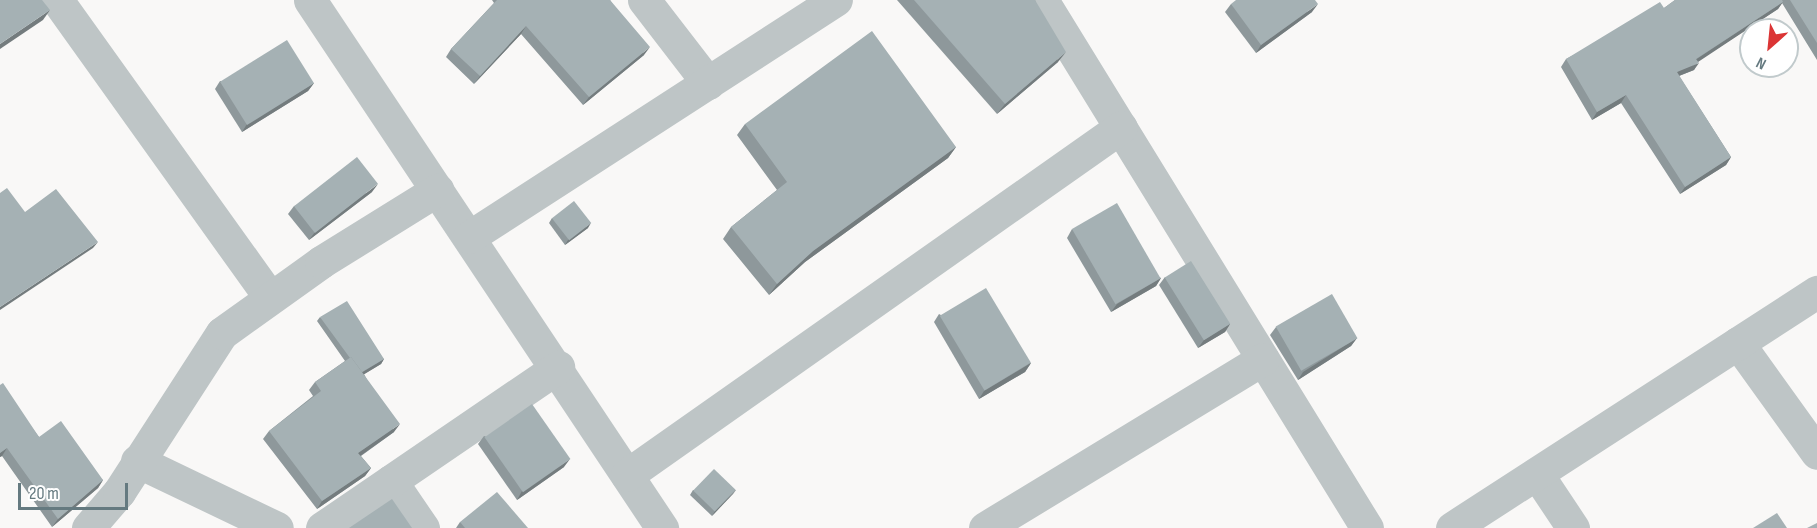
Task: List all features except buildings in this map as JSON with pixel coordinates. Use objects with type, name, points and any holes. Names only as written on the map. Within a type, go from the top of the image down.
[{"type":"street","points":[[57,0],[270,298]]},
{"type":"street","points":[[310,0],[558,367],[662,528]]},
{"type":"street","points":[[644,0],[708,83]]},
{"type":"street","points":[[469,237],[836,0]]},
{"type":"street","points":[[1042,0],[1367,528]]},
{"type":"street","points":[[627,475],[1121,127]]},
{"type":"street","points":[[88,528],[137,461],[222,333],[270,298],[437,190]]},
{"type":"street","points":[[1452,528],[1817,292]]},
{"type":"street","points":[[1738,344],[1817,453]]},
{"type":"street","points":[[985,528],[1263,359]]},
{"type":"street","points":[[322,528],[558,367]]},
{"type":"street","points":[[137,461],[277,528]]},
{"type":"street","points":[[1537,474],[1573,528]]},
{"type":"street","points":[[392,481],[423,528]]}]
